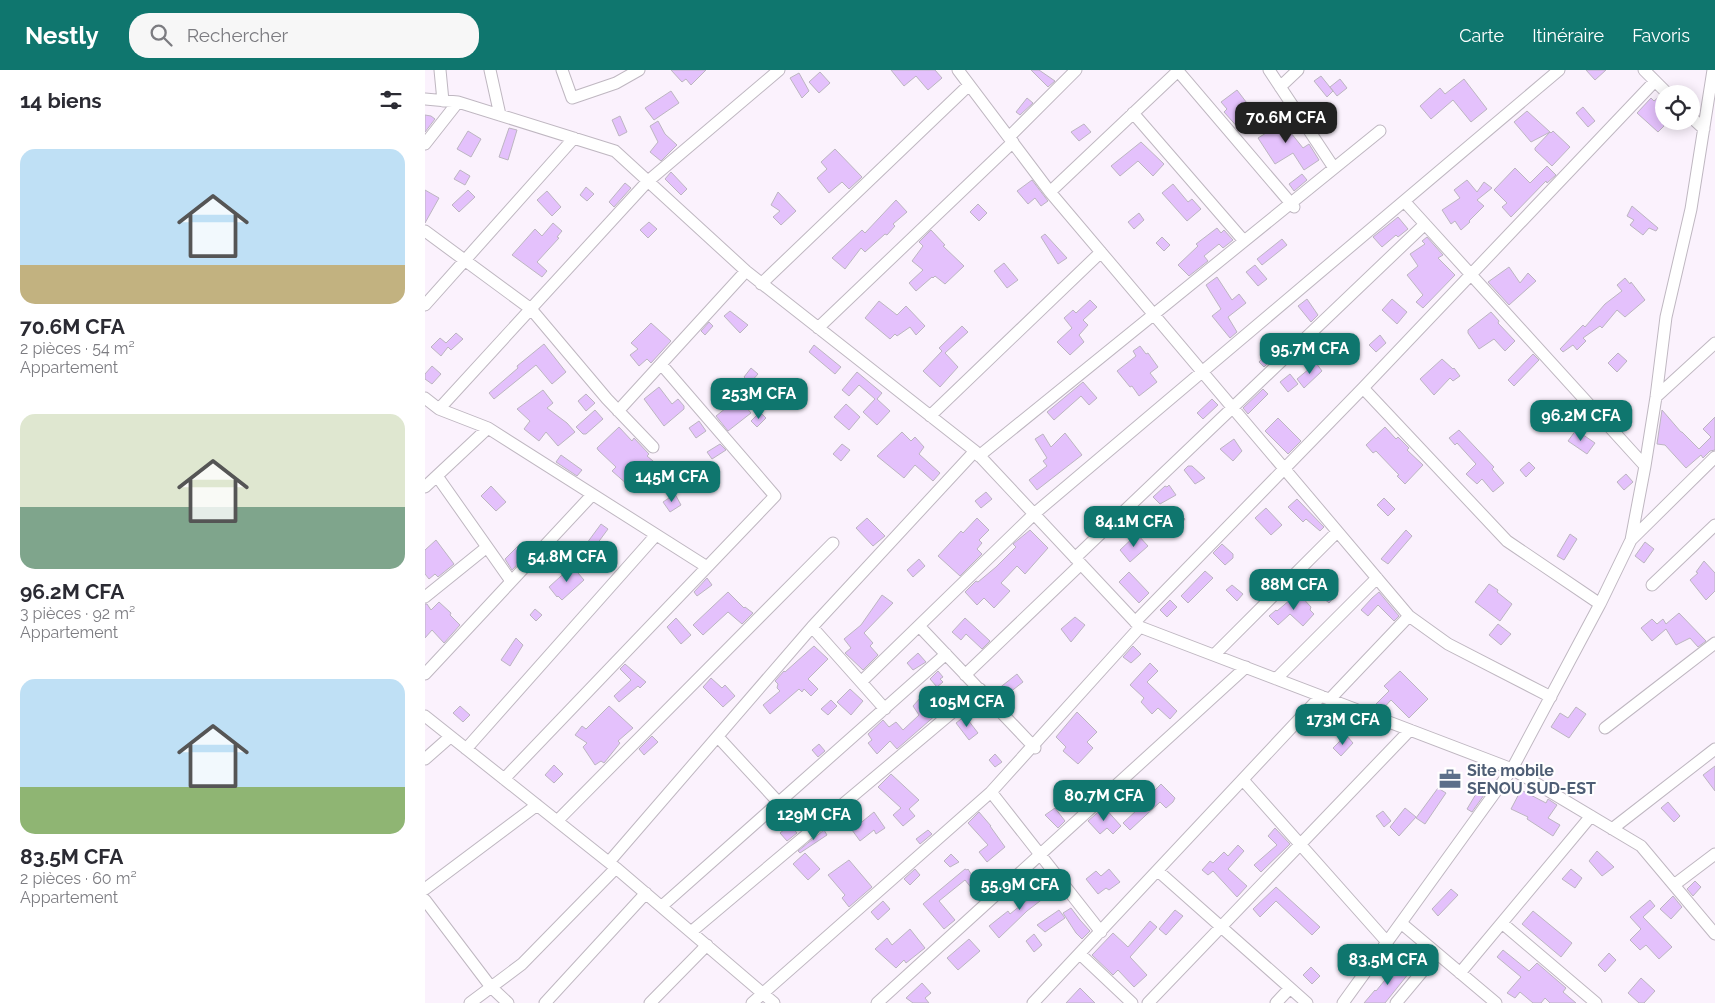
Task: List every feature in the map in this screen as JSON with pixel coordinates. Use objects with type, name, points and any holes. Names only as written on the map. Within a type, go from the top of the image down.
[{"type":"street","points":[[440,70],[443,101]]},
{"type":"street","points":[[491,70],[500,115]]},
{"type":"street","points":[[562,70],[571,98],[616,84],[639,70]]},
{"type":"street","points":[[439,409],[647,182],[779,70]]},
{"type":"street","points":[[818,328],[1011,140],[1076,70]]},
{"type":"street","points":[[1050,192],[1178,70],[1292,205]]},
{"type":"street","points":[[1269,70],[1334,168]]},
{"type":"street","points":[[1280,87],[1298,70]]},
{"type":"street","points":[[861,682],[1034,514],[1559,70]]},
{"type":"street","points":[[1644,70],[1659,85]]},
{"type":"street","points":[[1343,1003],[1512,769],[1600,604],[1631,540],[1656,397],[1666,317],[1691,209],[1713,70]]},
{"type":"street","points":[[761,284],[965,75],[1050,192],[1409,616],[1448,644],[1551,697]]},
{"type":"street","points":[[752,1003],[991,792],[1034,747],[1137,624],[1655,81]]},
{"type":"street","points":[[425,99],[458,102],[615,151],[761,284],[977,454],[1137,624],[1512,769],[1641,846],[1715,934]]},
{"type":"street","points":[[425,144],[458,102]]},
{"type":"street","points":[[1133,113],[1244,241]]},
{"type":"street","points":[[1700,126],[1703,129]]},
{"type":"street","points":[[470,1003],[522,964],[613,865],[717,737],[813,628],[977,454],[1244,241],[1292,205],[1380,130]]},
{"type":"street","points":[[425,305],[574,138]]},
{"type":"street","points":[[1404,201],[1645,466]]},
{"type":"street","points":[[965,674],[1232,408],[1425,224]]},
{"type":"street","points":[[425,230],[531,309],[618,411],[653,447]]},
{"type":"street","points":[[930,416],[1101,252]]},
{"type":"street","points":[[618,411],[746,271]]},
{"type":"street","points":[[1656,397],[1715,343]]},
{"type":"street","points":[[504,779],[775,496],[661,364]]},
{"type":"street","points":[[1363,388],[1507,541],[1600,604]]},
{"type":"street","points":[[425,398],[439,409],[488,428],[707,568]]},
{"type":"street","points":[[425,487],[488,428]]},
{"type":"street","points":[[1631,540],[1715,457]]},
{"type":"street","points":[[437,476],[511,582]]},
{"type":"street","points":[[425,674],[592,494]]},
{"type":"street","points":[[1652,585],[1715,524]]},
{"type":"street","points":[[1214,655],[1337,532]]},
{"type":"street","points":[[466,749],[656,535]]},
{"type":"street","points":[[557,820],[833,542]]},
{"type":"street","points":[[425,598],[487,547]]},
{"type":"street","points":[[1276,679],[1377,578]]},
{"type":"street","points":[[1033,1003],[1243,780],[1409,616]]},
{"type":"street","points":[[919,626],[1034,747]]},
{"type":"street","points":[[813,628],[885,709]]},
{"type":"street","points":[[1605,728],[1715,643]]},
{"type":"street","points":[[662,906],[946,654]]},
{"type":"street","points":[[877,1003],[1246,667]]},
{"type":"street","points":[[691,932],[979,689]]},
{"type":"street","points":[[425,716],[613,865],[774,1003]]},
{"type":"street","points":[[1149,1003],[1410,730]]},
{"type":"street","points":[[425,759],[451,737]]},
{"type":"street","points":[[717,737],[779,802]]},
{"type":"street","points":[[1612,829],[1715,749]]},
{"type":"street","points":[[1243,780],[1387,942]]},
{"type":"street","points":[[991,792],[1101,932]]},
{"type":"street","points":[[425,889],[537,805]]},
{"type":"street","points":[[1461,974],[1591,816]]},
{"type":"street","points":[[1675,885],[1715,854]]},
{"type":"street","points":[[1158,870],[1307,1003]]},
{"type":"street","points":[[545,1003],[646,893]]},
{"type":"street","points":[[425,900],[491,987],[508,1003]]},
{"type":"street","points":[[1401,923],[1496,1003]]},
{"type":"street","points":[[1502,923],[1596,1003]]},
{"type":"street","points":[[650,1003],[707,945]]},
{"type":"street","points":[[1080,954],[1132,1003]]},
{"type":"street","points":[[1396,1003],[1437,954]]},
{"type":"street","points":[[1276,1003],[1290,988]]},
{"type":"building","points":[[671,70],[706,70],[691,85],[686,79],[682,82]]},
{"type":"building","points":[[891,70],[935,70],[942,78],[928,90],[916,76],[904,86]]},
{"type":"building","points":[[1031,70],[1039,70],[1055,81],[1048,87]]},
{"type":"building","points":[[1586,70],[1606,70],[1595,80]]},
{"type":"building","points":[[820,72],[830,83],[819,93],[809,82]]},
{"type":"building","points":[[799,73],[809,91],[802,98],[790,78]]},
{"type":"building","points":[[1321,76],[1333,91],[1327,97],[1314,81]]},
{"type":"building","points":[[1340,79],[1347,88],[1337,96],[1330,87]]},
{"type":"building","points":[[1464,79],[1487,109],[1471,122],[1453,100],[1431,119],[1420,106],[1440,88],[1445,94]]},
{"type":"building","points":[[1237,90],[1250,107],[1254,105],[1260,113],[1241,131],[1224,112],[1227,109],[1221,102]]},
{"type":"building","points":[[671,91],[679,103],[654,120],[645,108]]},
{"type":"building","points":[[1027,98],[1033,103],[1020,115],[1016,112]]},
{"type":"building","points":[[1651,98],[1654,101],[1655,129],[1637,113]]},
{"type":"building","points":[[1583,107],[1595,121],[1588,127],[1576,113]]},
{"type":"building","points":[[1527,111],[1550,132],[1531,142],[1514,122]]},
{"type":"building","points":[[1289,113],[1295,123],[1287,128],[1303,148],[1309,144],[1319,160],[1304,170],[1293,153],[1275,164],[1258,138],[1266,133],[1264,130]]},
{"type":"building","points":[[425,115],[435,119],[425,132]]},
{"type":"building","points":[[620,116],[627,132],[619,136],[612,120]]},
{"type":"building","points":[[658,121],[665,134],[677,145],[661,161],[650,152],[658,142],[650,126]]},
{"type":"building","points":[[1084,124],[1091,132],[1079,141],[1071,132]]},
{"type":"building","points":[[509,128],[517,130],[508,160],[499,157]]},
{"type":"building","points":[[468,131],[481,139],[471,157],[457,149]]},
{"type":"building","points":[[1553,131],[1570,147],[1552,166],[1535,148]]},
{"type":"building","points":[[1141,142],[1164,164],[1153,176],[1138,161],[1120,176],[1111,166]]},
{"type":"building","points":[[835,149],[862,177],[849,189],[842,182],[829,193],[817,178],[827,169],[821,162]]},
{"type":"building","points":[[1547,166],[1556,175],[1547,183],[1546,181],[1511,217],[1502,207],[1507,203],[1494,190],[1515,168],[1530,183]]},
{"type":"building","points":[[460,170],[470,176],[465,185],[454,179]]},
{"type":"building","points":[[671,172],[687,189],[681,195],[665,179]]},
{"type":"building","points":[[1302,174],[1307,180],[1294,191],[1289,184]]},
{"type":"building","points":[[1032,180],[1048,201],[1041,206],[1035,198],[1028,204],[1017,191]]},
{"type":"building","points":[[1467,180],[1477,192],[1484,182],[1492,188],[1477,200],[1484,206],[1461,230],[1455,221],[1451,224],[1442,210],[1460,198],[1454,190]]},
{"type":"building","points":[[625,183],[631,188],[614,207],[609,202]]},
{"type":"building","points":[[1173,184],[1188,202],[1192,199],[1201,209],[1187,221],[1162,193]]},
{"type":"building","points":[[586,187],[594,194],[587,201],[580,195]]},
{"type":"building","points":[[425,190],[439,198],[425,223]]},
{"type":"building","points":[[468,190],[475,197],[459,212],[452,205]]},
{"type":"building","points":[[547,191],[561,207],[552,216],[537,200]]},
{"type":"building","points":[[778,192],[796,211],[781,225],[773,217],[780,211],[771,205]]},
{"type":"building","points":[[896,200],[907,212],[893,224],[895,226],[887,235],[885,234],[865,252],[861,248],[845,269],[832,258],[862,230],[865,233]]},
{"type":"building","points":[[978,204],[987,213],[979,221],[970,212]]},
{"type":"building","points":[[1632,206],[1658,228],[1656,231],[1649,228],[1643,235],[1630,225],[1634,220],[1627,216]]},
{"type":"building","points":[[1139,213],[1144,220],[1134,229],[1128,222]]},
{"type":"building","points":[[1398,217],[1408,229],[1398,237],[1396,235],[1382,247],[1373,237]]},
{"type":"building","points":[[649,222],[657,229],[648,238],[640,230]]},
{"type":"building","points":[[553,223],[562,231],[557,237],[559,238],[537,262],[547,271],[542,277],[512,255],[535,229],[542,236]]},
{"type":"building","points":[[1217,228],[1221,233],[1224,230],[1233,240],[1223,248],[1219,244],[1204,256],[1208,261],[1189,276],[1178,265],[1198,246],[1196,244]]},
{"type":"building","points":[[931,230],[945,245],[943,246],[964,266],[945,284],[935,276],[916,291],[909,283],[923,270],[912,261],[923,246],[919,242]]},
{"type":"building","points":[[1045,234],[1067,258],[1058,264],[1041,237]]},
{"type":"building","points":[[1162,237],[1170,245],[1164,251],[1156,243]]},
{"type":"building","points":[[1427,237],[1443,255],[1438,258],[1455,275],[1423,308],[1416,302],[1423,295],[1407,275],[1418,266],[1410,254],[1425,244],[1422,241]]},
{"type":"building","points":[[1282,239],[1287,245],[1262,265],[1257,259]]},
{"type":"building","points":[[1004,263],[1018,280],[1007,288],[994,271]]},
{"type":"building","points":[[1255,265],[1267,279],[1258,286],[1246,272]]},
{"type":"building","points":[[1509,267],[1520,283],[1528,273],[1536,281],[1509,305],[1488,282]]},
{"type":"building","points":[[1217,277],[1232,300],[1239,294],[1246,303],[1228,317],[1237,332],[1230,338],[1212,316],[1221,309],[1206,285]]},
{"type":"building","points":[[1625,278],[1630,284],[1631,282],[1645,300],[1625,317],[1617,310],[1602,328],[1600,326],[1583,338],[1586,341],[1577,350],[1573,345],[1563,352],[1560,349],[1583,325],[1585,327],[1605,304],[1622,291],[1617,285]]},
{"type":"building","points":[[1307,299],[1318,315],[1311,322],[1298,306]]},
{"type":"building","points":[[1392,299],[1407,312],[1397,324],[1382,310]]},
{"type":"building","points":[[1090,300],[1097,307],[1083,320],[1088,325],[1079,335],[1084,342],[1070,355],[1057,342],[1072,328],[1064,318],[1073,310],[1076,313]]},
{"type":"building","points":[[879,301],[897,315],[906,306],[925,326],[916,335],[910,327],[897,336],[895,334],[890,339],[865,318]]},
{"type":"building","points":[[730,311],[748,325],[740,333],[724,316]]},
{"type":"building","points":[[1491,312],[1499,321],[1498,323],[1515,341],[1505,351],[1494,339],[1479,349],[1468,333],[1468,330]]},
{"type":"building","points":[[709,322],[713,326],[705,335],[701,331]]},
{"type":"building","points":[[651,323],[671,341],[651,363],[647,359],[639,366],[630,355],[638,349],[631,343]]},
{"type":"building","points":[[962,326],[968,332],[945,353],[958,367],[940,387],[923,371],[942,351],[939,348]]},
{"type":"building","points":[[456,333],[463,339],[451,350],[448,347],[441,356],[431,347],[440,338],[446,343]]},
{"type":"building","points":[[1380,335],[1386,343],[1376,352],[1369,345]]},
{"type":"building","points":[[544,344],[566,372],[552,384],[536,365],[494,399],[489,393],[518,368],[517,366]]},
{"type":"building","points":[[814,345],[841,367],[835,374],[809,352]]},
{"type":"building","points":[[1140,346],[1146,354],[1148,353],[1158,367],[1150,373],[1157,382],[1139,396],[1117,371],[1136,356],[1133,351]]},
{"type":"building","points":[[1269,351],[1275,356],[1264,367],[1259,362]]},
{"type":"building","points":[[1618,353],[1627,361],[1617,372],[1608,363]]},
{"type":"building","points":[[1533,354],[1539,360],[1514,386],[1508,380]]},
{"type":"building","points":[[1442,359],[1454,368],[1460,376],[1453,381],[1450,378],[1434,395],[1420,379]]},
{"type":"building","points":[[1316,363],[1322,371],[1304,388],[1297,379]]},
{"type":"building","points":[[432,366],[441,374],[432,384],[425,379],[425,374]]},
{"type":"building","points":[[751,368],[758,374],[750,383],[744,377]]},
{"type":"building","points":[[857,372],[882,393],[877,399],[890,411],[877,425],[863,412],[875,399],[859,385],[849,396],[842,390]]},
{"type":"building","points":[[1290,374],[1298,384],[1288,392],[1280,382]]},
{"type":"building","points":[[1083,382],[1097,398],[1089,405],[1081,396],[1054,420],[1047,412]]},
{"type":"building","points":[[659,387],[672,404],[678,399],[684,406],[684,409],[664,426],[644,399]]},
{"type":"building","points":[[1263,389],[1268,394],[1248,414],[1243,408]]},
{"type":"building","points":[[543,390],[553,403],[547,408],[567,423],[575,432],[558,446],[546,432],[539,441],[524,429],[530,421],[517,409]]},
{"type":"building","points":[[586,394],[595,403],[586,411],[578,401]]},
{"type":"building","points":[[735,394],[751,413],[728,431],[716,416],[731,404],[728,400]]},
{"type":"building","points":[[1212,399],[1218,405],[1203,419],[1197,413]]},
{"type":"building","points":[[846,404],[860,417],[849,430],[834,417]]},
{"type":"building","points":[[595,410],[603,419],[586,434],[583,434],[576,427]]},
{"type":"building","points":[[1662,410],[1699,449],[1711,437],[1703,429],[1715,417],[1715,450],[1710,451],[1703,458],[1701,455],[1686,468],[1665,445],[1657,444]]},
{"type":"building","points":[[760,412],[766,418],[757,427],[751,421]]},
{"type":"building","points":[[1278,418],[1301,441],[1288,454],[1265,431]]},
{"type":"building","points":[[699,421],[706,431],[696,438],[689,428]]},
{"type":"building","points":[[619,427],[632,441],[634,438],[649,454],[647,456],[659,466],[636,492],[612,471],[616,467],[597,448]]},
{"type":"building","points":[[1385,427],[1396,439],[1398,437],[1409,448],[1407,450],[1423,465],[1405,484],[1376,451],[1373,453],[1366,445]]},
{"type":"building","points":[[1459,430],[1494,467],[1492,469],[1504,483],[1493,492],[1482,479],[1477,484],[1466,474],[1476,464],[1457,443],[1455,445],[1449,438]]},
{"type":"building","points":[[1576,430],[1595,443],[1587,454],[1568,441]]},
{"type":"building","points":[[902,432],[911,441],[915,437],[924,447],[919,454],[940,473],[933,481],[915,465],[904,478],[877,456]]},
{"type":"building","points":[[1065,433],[1082,455],[1037,490],[1029,480],[1047,466],[1043,461],[1047,458],[1035,439],[1043,434],[1051,447]]},
{"type":"building","points":[[1234,439],[1242,451],[1233,461],[1220,449]]},
{"type":"building","points":[[720,444],[726,450],[712,459],[707,452]]},
{"type":"building","points":[[842,444],[850,450],[841,461],[833,454]]},
{"type":"building","points":[[561,455],[582,470],[577,476],[556,462]]},
{"type":"building","points":[[1529,462],[1535,468],[1526,477],[1520,470]]},
{"type":"building","points":[[1188,466],[1192,466],[1205,478],[1195,484],[1184,470]]},
{"type":"building","points":[[1626,474],[1633,482],[1624,490],[1617,482]]},
{"type":"building","points":[[1169,485],[1176,495],[1160,504],[1153,497],[1165,486]]},
{"type":"building","points":[[491,486],[506,502],[496,511],[481,496]]},
{"type":"building","points":[[986,492],[992,499],[981,508],[975,501]]},
{"type":"building","points":[[675,494],[681,505],[670,512],[663,502]]},
{"type":"building","points":[[1384,498],[1395,509],[1388,516],[1377,505]]},
{"type":"building","points":[[1297,499],[1324,527],[1320,531],[1306,519],[1303,522],[1288,507]]},
{"type":"building","points":[[1266,508],[1282,525],[1271,535],[1255,518]]},
{"type":"building","points":[[1176,510],[1185,519],[1179,527],[1169,519]]},
{"type":"building","points":[[867,518],[885,536],[873,546],[856,528]]},
{"type":"building","points":[[977,518],[989,530],[979,540],[982,543],[977,549],[982,554],[960,576],[938,556],[961,531],[963,533]]},
{"type":"building","points":[[601,524],[608,529],[594,548],[587,543]]},
{"type":"building","points":[[1030,530],[1048,548],[1025,574],[1017,566],[1001,583],[1010,591],[994,608],[984,598],[977,605],[965,592],[976,581],[978,582],[996,567],[1016,547],[1013,544]]},
{"type":"building","points":[[1406,530],[1412,536],[1388,564],[1381,559]]},
{"type":"building","points":[[1137,534],[1148,546],[1130,562],[1120,550]]},
{"type":"building","points":[[1570,534],[1577,539],[1564,560],[1557,556]]},
{"type":"building","points":[[436,540],[454,564],[438,577],[435,574],[429,579],[425,574],[425,550]]},
{"type":"building","points":[[1645,542],[1654,549],[1644,563],[1635,556]]},
{"type":"building","points":[[1222,544],[1233,554],[1233,558],[1225,565],[1213,553]]},
{"type":"building","points":[[519,545],[528,553],[512,570],[505,559]]},
{"type":"building","points":[[919,559],[925,566],[913,577],[907,570]]},
{"type":"building","points":[[1704,561],[1715,573],[1715,591],[1706,600],[1690,580],[1698,573],[1696,572]]},
{"type":"building","points":[[572,566],[584,580],[562,600],[549,587]]},
{"type":"building","points":[[1311,569],[1337,594],[1329,603],[1315,591],[1318,587],[1306,574]]},
{"type":"building","points":[[1205,571],[1213,578],[1188,603],[1181,596]]},
{"type":"building","points":[[1129,572],[1149,593],[1139,603],[1119,582]]},
{"type":"building","points":[[707,578],[712,585],[697,596],[694,592]]},
{"type":"building","points":[[1489,584],[1512,604],[1500,621],[1475,602]]},
{"type":"building","points":[[1232,585],[1243,594],[1237,601],[1226,590]]},
{"type":"building","points":[[728,592],[744,608],[753,613],[742,624],[728,612],[703,635],[693,625]]},
{"type":"building","points":[[1379,592],[1399,616],[1394,621],[1378,605],[1368,616],[1361,610]]},
{"type":"building","points":[[1298,593],[1311,607],[1310,610],[1314,614],[1303,626],[1290,614],[1278,625],[1269,616]]},
{"type":"building","points":[[882,595],[893,603],[864,633],[873,643],[870,646],[878,655],[863,670],[845,653],[851,648],[844,639],[861,625]]},
{"type":"building","points":[[1170,600],[1177,607],[1167,617],[1160,610]]},
{"type":"building","points":[[439,602],[460,625],[444,643],[432,630],[425,638],[425,604],[431,610]]},
{"type":"building","points":[[535,609],[542,615],[536,621],[530,615]]},
{"type":"building","points":[[1679,613],[1706,641],[1698,647],[1690,638],[1676,645],[1666,629],[1652,641],[1641,628],[1652,619],[1657,624],[1663,619],[1666,624]]},
{"type":"building","points":[[1075,617],[1085,625],[1071,642],[1061,629]]},
{"type":"building","points":[[676,618],[691,635],[681,644],[667,627]]},
{"type":"building","points":[[965,618],[990,641],[982,649],[966,634],[961,640],[952,632]]},
{"type":"building","points":[[1498,624],[1511,634],[1501,645],[1489,635]]},
{"type":"building","points":[[516,638],[523,645],[510,666],[501,660]]},
{"type":"building","points":[[814,646],[828,659],[808,679],[818,689],[811,696],[804,689],[802,692],[799,689],[770,714],[763,705],[780,691],[775,681]]},
{"type":"building","points":[[1133,646],[1141,654],[1131,663],[1123,657]]},
{"type":"building","points":[[918,653],[926,662],[913,670],[907,663]]},
{"type":"building","points":[[1150,663],[1158,671],[1147,682],[1177,711],[1170,719],[1158,708],[1152,714],[1141,702],[1144,698],[1130,685]]},
{"type":"building","points":[[625,664],[646,682],[640,688],[638,686],[619,702],[614,696],[631,680],[620,669]]},
{"type":"building","points":[[938,671],[943,677],[940,679],[943,682],[937,687],[930,679]]},
{"type":"building","points":[[1400,671],[1428,699],[1409,718],[1391,700],[1381,711],[1373,707],[1389,691],[1384,686]]},
{"type":"building","points":[[1017,674],[1023,682],[1000,700],[993,693]]},
{"type":"building","points":[[711,678],[722,688],[725,685],[735,696],[723,707],[703,687]]},
{"type":"building","points":[[850,689],[863,701],[851,715],[837,702]]},
{"type":"building","points":[[921,697],[937,714],[897,749],[890,741],[877,754],[868,743],[872,740],[868,734],[883,720],[889,727],[896,722],[903,730],[919,715],[913,706]]},
{"type":"building","points":[[831,700],[837,706],[828,715],[821,709]]},
{"type":"building","points":[[460,706],[470,715],[463,722],[453,713]]},
{"type":"building","points":[[609,706],[633,728],[618,741],[620,743],[604,763],[601,761],[595,765],[583,747],[587,743],[575,735],[582,726],[586,729]]},
{"type":"building","points":[[1576,707],[1586,714],[1569,738],[1551,727],[1560,713],[1568,718]]},
{"type":"building","points":[[1077,712],[1097,732],[1087,742],[1093,748],[1078,764],[1063,751],[1066,747],[1056,737]]},
{"type":"building","points":[[965,716],[978,733],[969,740],[956,723]]},
{"type":"building","points":[[1346,735],[1353,743],[1341,756],[1333,748]]},
{"type":"building","points":[[652,736],[658,742],[644,755],[639,749]]},
{"type":"building","points":[[819,744],[825,751],[818,757],[812,750]]},
{"type":"building","points":[[995,754],[1002,762],[995,767],[989,760]]},
{"type":"building","points":[[554,765],[563,774],[554,783],[545,775]]},
{"type":"building","points":[[1715,766],[1715,791],[1703,775]]},
{"type":"building","points":[[891,774],[919,800],[909,809],[915,816],[903,826],[893,815],[901,808],[878,787]]},
{"type":"building","points":[[1161,784],[1175,798],[1173,802],[1166,808],[1160,802],[1130,830],[1123,823],[1153,795],[1152,793]]},
{"type":"building","points":[[1482,784],[1489,788],[1472,812],[1467,809]]},
{"type":"building","points":[[1438,788],[1446,793],[1425,824],[1416,818]]},
{"type":"building","points":[[1521,790],[1546,803],[1548,799],[1557,805],[1548,818],[1560,825],[1553,836],[1527,819],[1528,817],[1511,809]]},
{"type":"building","points":[[1668,802],[1680,816],[1674,822],[1661,808]]},
{"type":"building","points":[[1104,807],[1121,826],[1113,834],[1107,828],[1100,834],[1088,821]]},
{"type":"building","points":[[1055,808],[1065,821],[1058,828],[1045,815]]},
{"type":"building","points":[[1405,808],[1416,817],[1399,836],[1390,827]]},
{"type":"building","points":[[1383,811],[1391,821],[1384,827],[1376,816]]},
{"type":"building","points":[[874,812],[885,828],[876,834],[874,830],[860,841],[852,830]]},
{"type":"building","points":[[979,812],[1005,847],[987,862],[979,852],[988,845],[968,823]]},
{"type":"building","points":[[790,825],[797,833],[787,841],[780,833]]},
{"type":"building","points":[[1275,828],[1290,844],[1261,872],[1254,865],[1277,845],[1268,836]]},
{"type":"building","points":[[824,830],[827,835],[800,853],[798,851]]},
{"type":"building","points":[[928,830],[932,834],[920,844],[916,839]]},
{"type":"building","points":[[1238,845],[1244,851],[1228,869],[1247,886],[1237,897],[1213,871],[1208,875],[1202,870],[1210,861],[1213,863],[1224,852],[1228,856]]},
{"type":"building","points":[[1597,851],[1614,867],[1602,876],[1589,861]]},
{"type":"building","points":[[805,853],[820,869],[808,880],[793,864]]},
{"type":"building","points":[[951,854],[959,862],[950,867],[944,861]]},
{"type":"building","points":[[849,860],[872,887],[849,907],[842,898],[845,895],[828,875]]},
{"type":"building","points":[[915,869],[920,875],[910,885],[904,879]]},
{"type":"building","points":[[965,869],[968,869],[982,892],[977,895],[965,880],[939,901],[955,920],[944,929],[923,904]]},
{"type":"building","points":[[1109,869],[1120,882],[1109,890],[1106,888],[1098,894],[1086,879],[1096,871],[1101,876]]},
{"type":"building","points":[[1571,869],[1582,878],[1575,888],[1562,879]]},
{"type":"building","points":[[1051,881],[1057,888],[1027,911],[999,938],[989,926],[1008,911],[1010,914]]},
{"type":"building","points":[[1695,881],[1701,887],[1693,896],[1687,889]]},
{"type":"building","points":[[1276,887],[1320,927],[1312,935],[1276,901],[1260,917],[1253,909]]},
{"type":"building","points":[[1451,889],[1458,895],[1438,916],[1432,909]]},
{"type":"building","points":[[1673,896],[1682,907],[1671,919],[1660,909]]},
{"type":"building","points":[[1650,900],[1655,906],[1643,917],[1672,947],[1659,959],[1646,945],[1640,950],[1630,940],[1641,929],[1630,917]]},
{"type":"building","points":[[883,901],[890,909],[878,920],[871,912]]},
{"type":"building","points":[[1071,908],[1090,931],[1082,939],[1063,913]]},
{"type":"building","points":[[1059,910],[1065,918],[1045,932],[1037,925]]},
{"type":"building","points":[[1175,910],[1183,916],[1166,935],[1159,929]]},
{"type":"building","points":[[1533,911],[1572,943],[1561,957],[1522,924]]},
{"type":"building","points":[[1150,921],[1157,927],[1130,957],[1147,975],[1134,987],[1118,970],[1113,975],[1092,955],[1113,933],[1128,947]]},
{"type":"building","points":[[910,929],[925,948],[906,963],[904,960],[896,968],[875,949],[887,938],[892,945]]},
{"type":"building","points":[[1034,934],[1042,945],[1034,952],[1026,941]]},
{"type":"building","points":[[969,939],[980,951],[958,970],[947,958]]},
{"type":"building","points":[[1503,950],[1529,971],[1537,963],[1566,988],[1563,992],[1576,1003],[1550,1003],[1545,998],[1541,1003],[1533,1003],[1520,992],[1515,998],[1507,993],[1521,977],[1497,957]]},
{"type":"building","points":[[1609,953],[1616,960],[1605,972],[1598,965]]},
{"type":"building","points":[[1398,964],[1409,973],[1385,1003],[1364,1003],[1376,991]]},
{"type":"building","points":[[1311,967],[1320,976],[1312,984],[1303,975]]},
{"type":"building","points":[[1641,978],[1655,991],[1644,1003],[1639,1003],[1628,993]]},
{"type":"building","points":[[922,983],[931,993],[925,998],[929,1003],[913,1003],[906,998]]},
{"type":"building","points":[[1080,988],[1095,1003],[1066,1003]]},
{"type":"place","name":"Site mobile SENOU SUD-EST","points":[[1450,779]]}]
